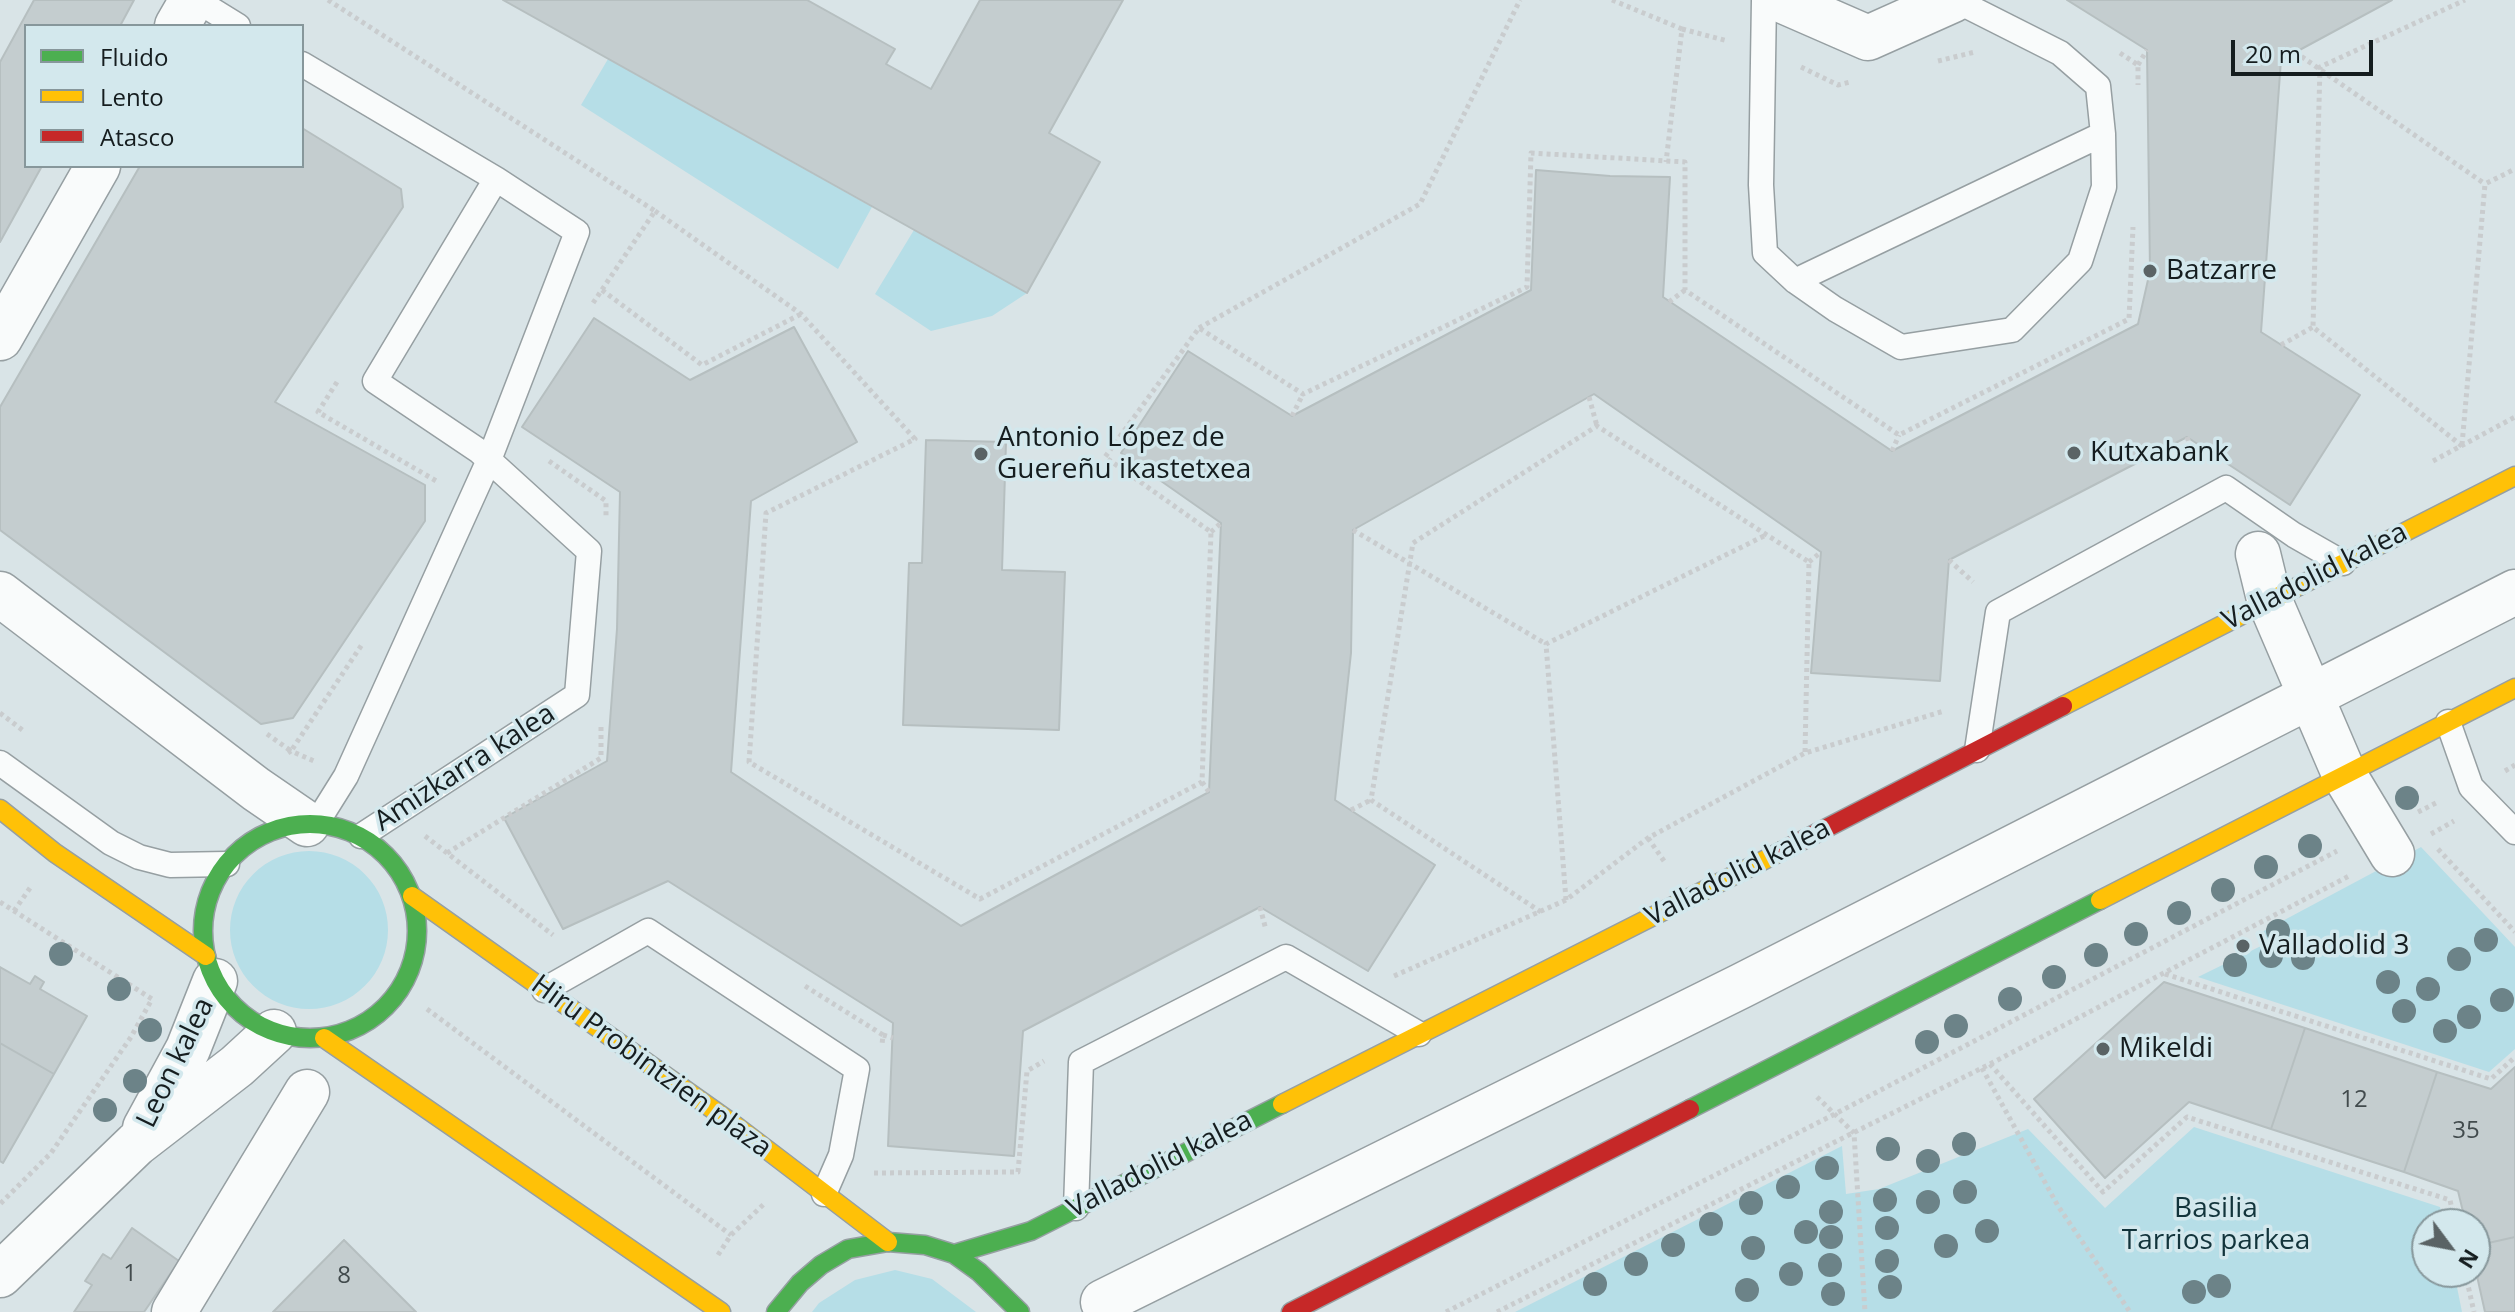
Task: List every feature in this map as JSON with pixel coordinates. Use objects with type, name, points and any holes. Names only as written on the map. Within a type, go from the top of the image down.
[{"type":"main road","name":"Valladolid kalea","points":[[954,1254],[1031,1231],[1705,891],[2269,599],[2515,476]]},
{"type":"main road","points":[[1291,1312],[2515,688]]},
{"type":"main road","points":[[0,809],[211,969]]},
{"type":"main road","name":"Hiru Probintzien plaza","points":[[311,824],[339,827],[361,836],[392,861],[412,896],[418,927],[414,958],[402,987],[382,1012],[355,1029],[324,1038],[299,1038],[274,1032],[250,1020],[231,1003],[211,969],[204,924],[211,892],[227,864],[244,848],[263,835],[285,827],[311,824]]},
{"type":"main road","name":"Hiru Probintzien plaza","points":[[412,896],[732,1123],[888,1242]]},
{"type":"main road","name":"Hiru Probintzien plaza","points":[[324,1038],[721,1312]]},
{"type":"main road","points":[[776,1312],[800,1283],[821,1265],[848,1249],[888,1242],[925,1245],[954,1254],[979,1272],[1020,1312]]},
{"type":"street","points":[[178,24],[194,0]]},
{"type":"street","points":[[1781,0],[1868,38],[1954,0]]},
{"type":"street","points":[[0,338],[97,168]]},
{"type":"street","points":[[2258,554],[2269,599],[2345,776],[2384,842]]},
{"type":"street","points":[[1103,1302],[1741,986],[2515,592]]},
{"type":"street","name":"Hiru Probintzien plaza","points":[[0,594],[256,789],[311,824]]},
{"type":"street","name":"Leon kalea","points":[[136,1144],[188,1049],[211,969]]},
{"type":"street","name":"Leon kalea","points":[[0,1275],[136,1144],[237,1066],[274,1032]]},
{"type":"street","points":[[174,1312],[307,1092]]},
{"type":"lane","points":[[194,0],[235,24]]},
{"type":"lane","points":[[1764,0],[1761,185],[1765,253],[1795,281],[1835,309],[1901,347],[2012,330],[2080,261],[2104,187],[2098,86],[2060,53],[1954,0]]},
{"type":"lane","name":"Amizkarra kalea","points":[[304,65],[496,179],[577,232],[489,460],[346,776],[311,824]]},
{"type":"lane","points":[[1795,281],[2103,134]]},
{"type":"lane","name":"Amizkarra kalea","points":[[361,836],[577,695],[589,551],[489,460],[375,381],[496,179]]},
{"type":"lane","points":[[1977,750],[1998,612],[2226,488],[2294,535],[2343,563]]},
{"type":"lane","points":[[2448,722],[2479,795],[2515,832]]},
{"type":"lane","points":[[0,763],[111,843],[139,857],[170,865],[227,864]]},
{"type":"lane","points":[[544,990],[648,931],[857,1069],[841,1155],[824,1194]]},
{"type":"lane","points":[[1076,1208],[1081,1062],[1286,957],[1419,1034]]},
{"type":"path","points":[[1211,532],[1105,457],[1199,328],[1420,204],[1520,0]]},
{"type":"path","points":[[1612,0],[1682,29],[1666,162]]},
{"type":"path","points":[[2320,67],[2465,0]]},
{"type":"path","points":[[2113,48],[2138,65]]},
{"type":"path","points":[[2137,96],[2138,65],[2147,50]]},
{"type":"path","points":[[2295,52],[2485,184]]},
{"type":"path","points":[[2313,327],[2320,67]]},
{"type":"path","points":[[1292,416],[1303,394],[1528,289],[1531,153],[1685,162],[1685,290]]},
{"type":"path","points":[[2485,184],[2515,169]]},
{"type":"path","points":[[2462,446],[2485,184]]},
{"type":"path","points":[[655,211],[801,314],[915,439],[766,513],[749,762],[980,899],[1202,782]]},
{"type":"path","points":[[2133,224],[2129,319],[2134,326]]},
{"type":"path","points":[[602,290],[702,365],[801,314]]},
{"type":"path","points":[[1669,302],[1685,290]]},
{"type":"path","points":[[1685,290],[1899,435]]},
{"type":"path","points":[[1892,451],[1899,435],[2129,319]]},
{"type":"path","points":[[2281,345],[2313,327]]},
{"type":"path","points":[[2313,327],[2462,446]]},
{"type":"path","points":[[1199,328],[1303,394]]},
{"type":"path","points":[[343,372],[318,412],[449,488]]},
{"type":"path","points":[[1589,397],[1597,426],[1809,562]]},
{"type":"path","points":[[2423,466],[2515,417]]},
{"type":"path","points":[[1371,800],[1413,543],[1597,426]]},
{"type":"path","points":[[2187,437],[2196,464]]},
{"type":"path","points":[[1209,792],[1202,782],[1211,532],[1221,523]]},
{"type":"path","points":[[1353,530],[1546,644]]},
{"type":"path","points":[[1546,644],[1767,534]]},
{"type":"path","points":[[1805,753],[1809,562],[1821,552]]},
{"type":"path","points":[[1949,560],[1973,582]]},
{"type":"path","points":[[256,789],[291,751],[368,636]]},
{"type":"path","points":[[1546,644],[1566,900]]},
{"type":"path","points":[[1389,978],[1566,900],[1648,838],[1805,753],[1985,697]]},
{"type":"path","points":[[0,713],[25,732]]},
{"type":"path","points":[[265,733],[291,751],[346,776]]},
{"type":"path","points":[[2515,765],[2426,836],[2515,932]]},
{"type":"path","points":[[1446,1312],[1833,1115],[2479,795]]},
{"type":"path","points":[[1351,810],[1371,800]]},
{"type":"path","points":[[1371,800],[1541,912]]},
{"type":"path","points":[[397,814],[592,964]]},
{"type":"path","points":[[1497,1312],[1990,1064],[2163,973],[2384,842]]},
{"type":"path","points":[[0,902],[152,999],[131,1037],[51,1153],[0,1204]]},
{"type":"path","points":[[1260,907],[1267,934]]},
{"type":"path","points":[[2163,973],[2491,1079],[2515,1057]]},
{"type":"path","points":[[427,1009],[731,1235]]},
{"type":"path","points":[[883,1035],[893,1038]]},
{"type":"path","points":[[131,1037],[188,1049]]},
{"type":"path","points":[[841,1155],[865,1173],[1018,1172],[1024,1070],[1053,1055]]},
{"type":"path","points":[[1990,1064],[2103,1192],[2187,1117],[2450,1200],[2452,1208]]},
{"type":"path","points":[[1982,1068],[2058,1206],[2130,1312]]},
{"type":"path","points":[[694,1292],[731,1235],[797,1173]]},
{"type":"path","points":[[2469,1288],[2474,1312]]},
{"type":"green space","points":[[608,59],[872,207],[838,269],[581,105]]},
{"type":"green space","points":[[914,230],[1027,293],[992,316],[931,331],[875,294]]},
{"type":"green space","points":[[2421,847],[2515,947],[2515,1049],[2489,1072],[2198,977],[2265,944],[2260,933]]},
{"type":"green space","points":[[309,851],[339,857],[365,874],[382,900],[388,930],[382,960],[365,986],[339,1003],[309,1009],[279,1003],[253,986],[236,960],[230,930],[236,900],[253,874],[279,857]]},
{"type":"green space","name":"Basilia Tarrios parkea","points":[[2194,1127],[2440,1207],[2411,1208],[2411,1288],[2457,1288],[2462,1312],[1515,1312],[1842,1146],[1846,1194],[1879,1189],[2028,1129],[2105,1208]]},
{"type":"green space","points":[[895,1270],[932,1279],[976,1312],[812,1312],[819,1303],[855,1280]]},
{"type":"building","points":[[34,0],[134,0],[121,24],[24,24],[24,168],[41,168],[0,242],[0,62]]},
{"type":"building","points":[[503,0],[807,0],[895,49],[886,64],[931,89],[980,0],[1123,0],[1049,133],[1100,162],[1027,293]]},
{"type":"building","points":[[2067,0],[2392,0],[2281,60],[2261,332],[2360,395],[2290,505],[2187,437],[1949,560],[1940,681],[1811,673],[1821,552],[1594,394],[1353,530],[1351,653],[1335,800],[1435,865],[1368,971],[1260,907],[1023,1031],[1014,1156],[888,1146],[893,1023],[668,881],[563,929],[504,818],[607,761],[617,629],[620,492],[522,427],[594,318],[690,380],[794,327],[857,442],[751,501],[731,772],[961,926],[1209,792],[1221,523],[1121,453],[1188,351],[1292,416],[1531,290],[1536,170],[1670,177],[1663,297],[1892,451],[2138,324],[2150,271],[2147,50]]},
{"type":"building","points":[[304,129],[401,189],[403,207],[275,402],[425,485],[425,521],[293,718],[261,724],[0,530],[0,407],[139,168],[304,168]]},
{"type":"building","points":[[926,440],[1006,442],[1002,570],[1065,572],[1059,730],[903,725],[909,563],[922,563]]},
{"type":"building","points":[[0,967],[30,984],[35,976],[44,982],[40,989],[87,1016],[54,1074],[0,1043]]},
{"type":"building","points":[[2164,982],[2305,1028],[2271,1129],[2189,1102],[2105,1178],[2034,1099]]},
{"type":"building","points":[[2305,1028],[2437,1072],[2404,1172],[2271,1129]]},
{"type":"building","points":[[0,1043],[54,1074],[3,1163],[0,1161]]},
{"type":"building","points":[[2515,1067],[2515,1237],[2491,1242],[2491,1208],[2462,1208],[2458,1191],[2404,1172],[2437,1072],[2491,1089]]},
{"type":"building","points":[[132,1228],[179,1261],[144,1312],[74,1312],[92,1285],[85,1281],[103,1254],[111,1259]]},
{"type":"building","points":[[2515,1237],[2515,1312],[2485,1312],[2480,1288],[2491,1288],[2491,1242]]},
{"type":"building","points":[[344,1240],[416,1312],[273,1312]]},
{"type":"traffic: fast","points":[[310,824],[351,832],[385,856],[409,890],[417,931],[409,972],[385,1006],[351,1030],[310,1038],[269,1030],[235,1006],[211,972],[203,931],[211,890],[235,856],[269,832],[310,824]]},
{"type":"traffic: fast","points":[[1690,1109],[2100,900]]},
{"type":"traffic: fast","points":[[954,1254],[1031,1231],[1282,1104]]},
{"type":"traffic: fast","points":[[776,1312],[800,1283],[821,1265],[848,1249],[888,1242],[925,1245],[954,1254],[979,1272],[1020,1312]]},
{"type":"traffic: slow","points":[[2063,706],[2515,476]]},
{"type":"traffic: slow","points":[[2100,900],[2515,688]]},
{"type":"traffic: slow","points":[[0,809],[55,853],[206,956]]},
{"type":"traffic: slow","points":[[1282,1104],[1782,851]]},
{"type":"traffic: slow","points":[[412,896],[732,1123],[888,1242]]},
{"type":"traffic: slow","points":[[324,1038],[721,1312]]},
{"type":"traffic: jam","points":[[1782,851],[2063,706]]},
{"type":"traffic: jam","points":[[1291,1312],[1690,1109]]},
{"type":"place","name":"Batzarre","points":[[2150,271]]},
{"type":"place","name":"Kutxabank","points":[[2074,453]]},
{"type":"place","name":"Antonio López de Guereñu ikastetxea","points":[[981,454]]},
{"type":"place","name":"Valladolid 3","points":[[2243,946]]},
{"type":"place","name":"Mikeldi","points":[[2103,1049]]}]
